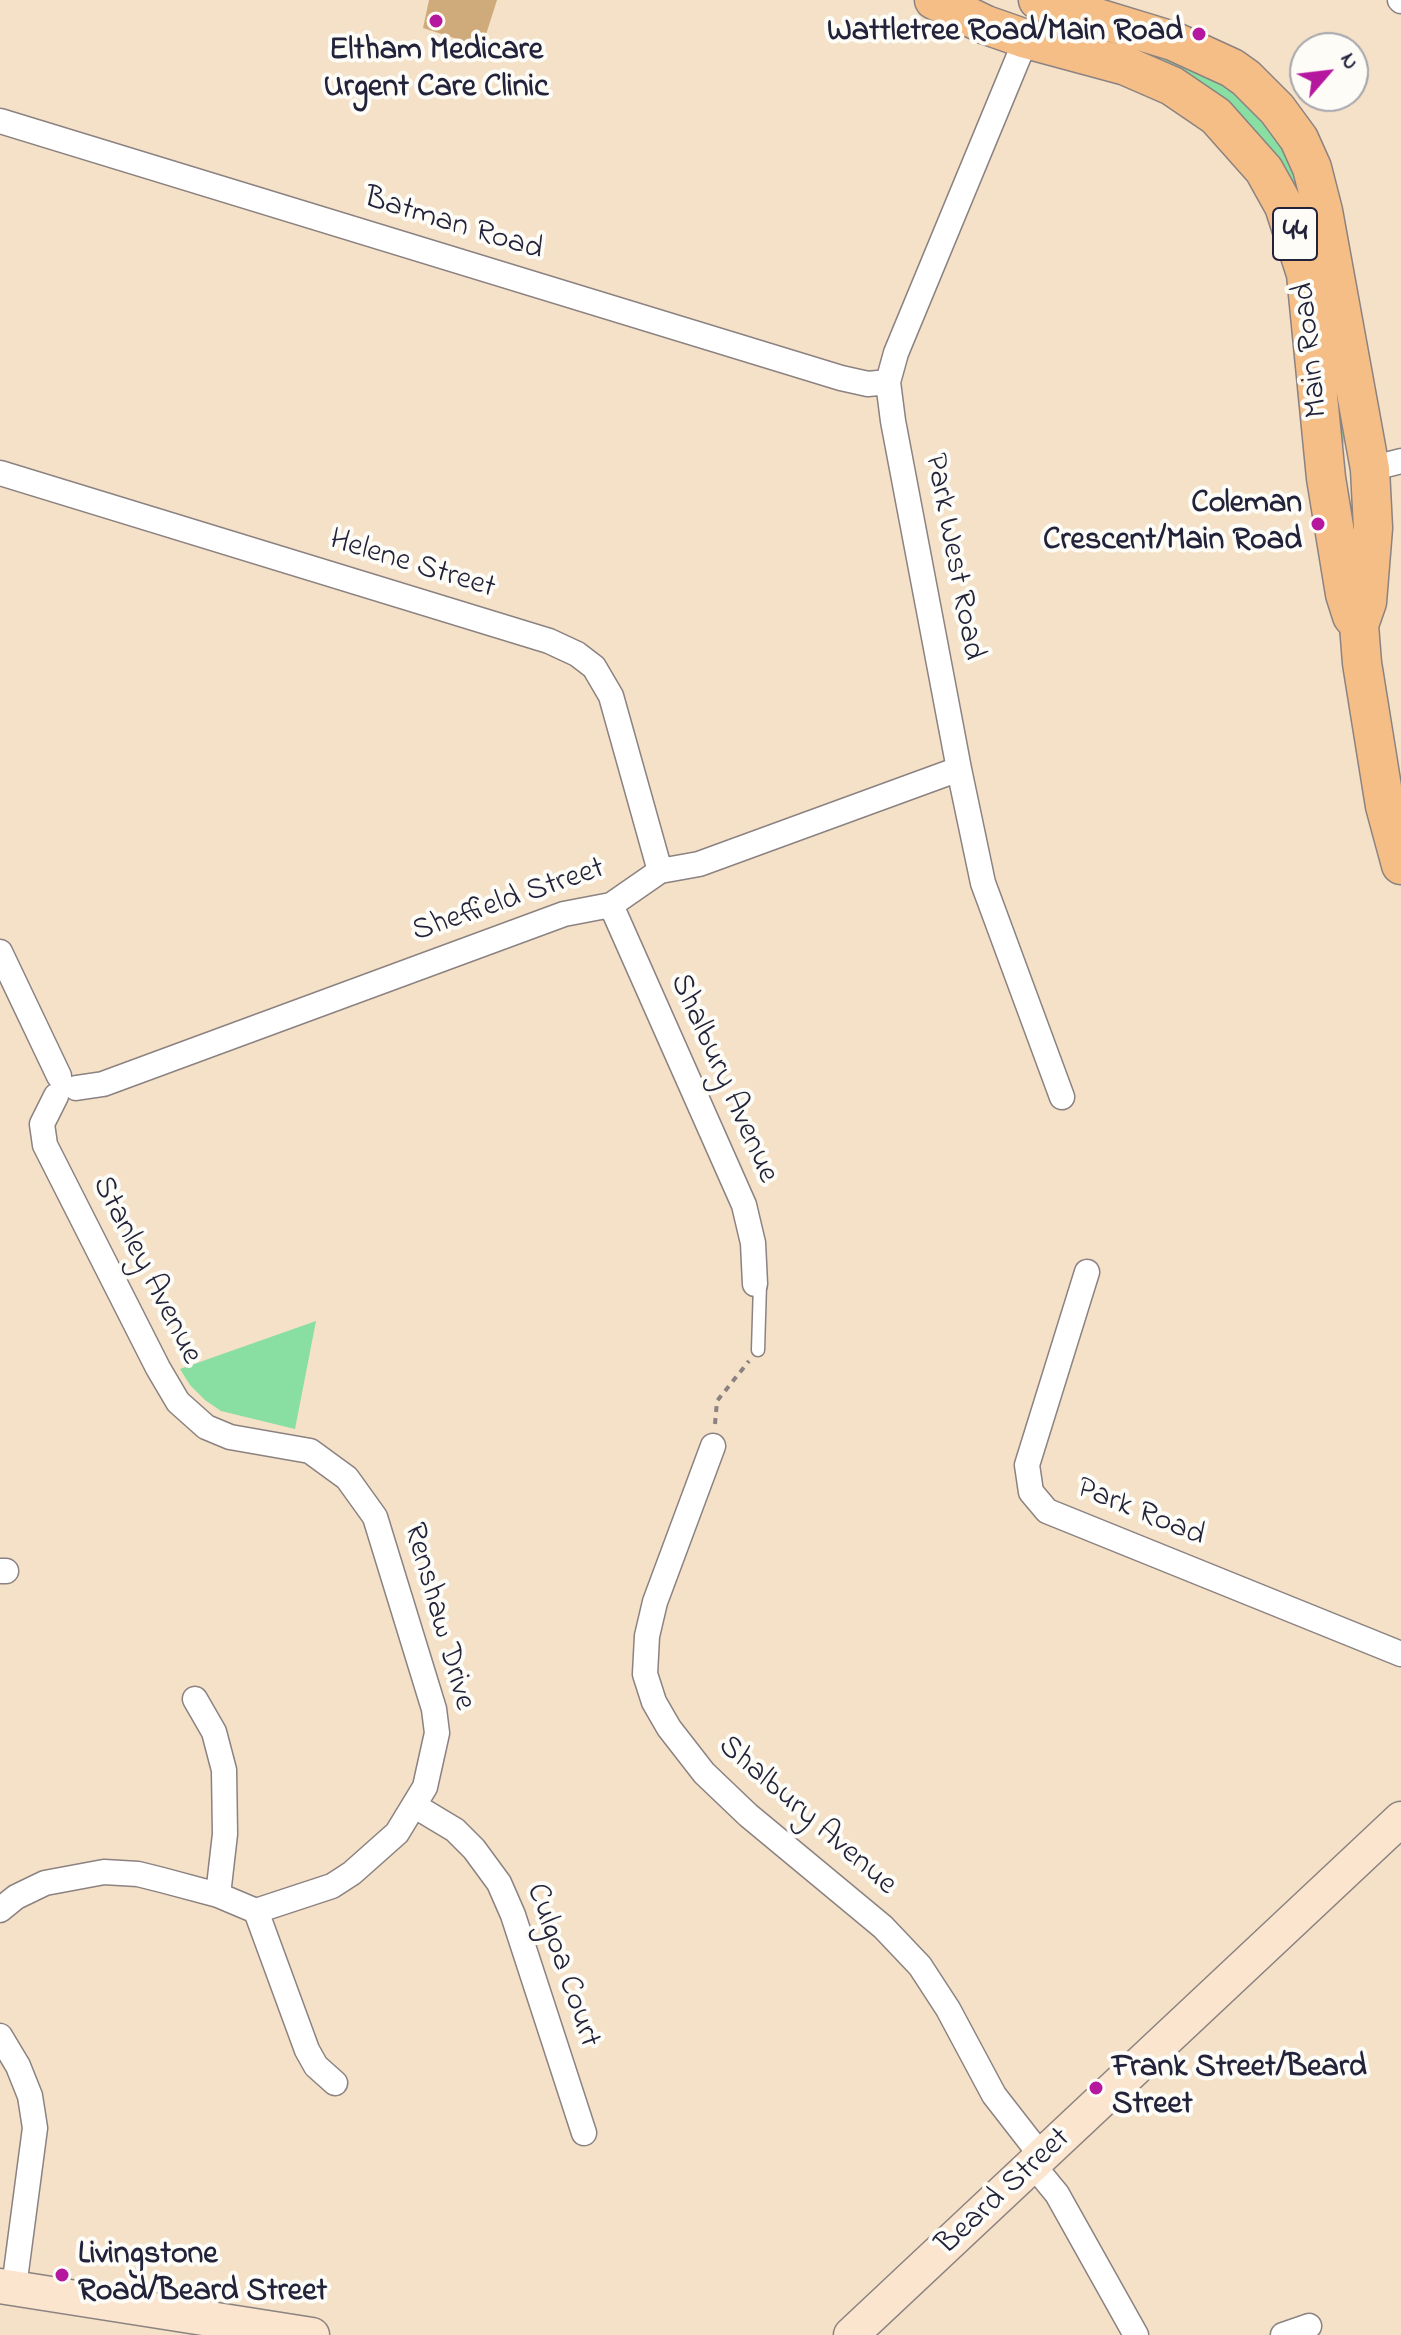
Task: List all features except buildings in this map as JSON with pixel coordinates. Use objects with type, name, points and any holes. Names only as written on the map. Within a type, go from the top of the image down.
[{"type":"main road","name":"Main Road","points":[[934,0],[965,17],[1026,39],[1126,66],[1180,90],[1216,116],[1264,170],[1284,206],[1306,274],[1326,478],[1345,594],[1352,616],[1359,625]]},
{"type":"main road","points":[[1103,0],[1112,13],[1130,27]]},
{"type":"main road","name":"Main Road","points":[[1048,2],[1192,48],[1232,68],[1264,94],[1299,139],[1312,168],[1385,465],[1374,507],[1367,602],[1359,625],[1371,731],[1385,806],[1401,865]]},
{"type":"main road","points":[[1026,39],[1048,2]]},
{"type":"main road","points":[[1326,478],[1385,465]]},
{"type":"street","name":"Park West Road","points":[[1026,39],[896,353],[888,382],[959,769],[986,891],[1062,1096]]},
{"type":"street","name":"Batman Road","points":[[0,121],[826,374],[859,383],[888,382]]},
{"type":"street","name":"Helene Street","points":[[0,473],[534,636],[577,654],[594,667],[611,696],[660,871]]},
{"type":"street","name":"Sheffield Street","points":[[64,1087],[97,1087],[564,914],[611,905],[660,871],[699,864],[959,769]]},
{"type":"street","name":"Shalbury Avenue","points":[[611,905],[744,1205],[753,1243],[755,1284]]},
{"type":"street","points":[[0,952],[64,1087]]},
{"type":"street","name":"Stanley Avenue","points":[[64,1087],[42,1124],[45,1145],[163,1378],[178,1402],[198,1421],[215,1431],[246,1440]]},
{"type":"street","name":"Park Road","points":[[1087,1272],[1027,1465],[1031,1492],[1047,1511],[1401,1654]]},
{"type":"street","name":"Renshaw Drive","points":[[246,1440],[310,1451],[347,1478],[375,1517],[434,1709],[437,1733],[425,1787],[397,1833],[382,1848],[332,1886],[256,1911]]},
{"type":"street","name":"Shalbury Avenue","points":[[713,1446],[655,1602],[647,1636],[645,1674],[654,1702],[669,1728],[704,1773],[748,1815],[883,1927],[920,1966],[970,2046],[994,2095],[1057,2194],[1136,2335]]},
{"type":"street","points":[[195,1699],[214,1732],[224,1770],[225,1834],[218,1895]]},
{"type":"street","name":"Culgoa Court","points":[[415,1806],[455,1830],[474,1849],[499,1883],[513,1915],[584,2133]]},
{"type":"street","name":"Beard Street","points":[[851,2335],[1401,1819]]},
{"type":"street","points":[[0,1910],[16,1897],[45,1883],[104,1872],[138,1874],[218,1895],[256,1911],[307,2050],[316,2066],[335,2083]]},
{"type":"street","points":[[0,2036],[26,2086],[35,2128],[7,2286],[257,2331],[312,2335]]},
{"type":"street","points":[[1283,2335],[1309,2326]]},
{"type":"lane","name":"Shalbury Avenue","points":[[755,1284],[758,1350]]},
{"type":"path","points":[[713,1446],[717,1401],[758,1350]]},
{"type":"green space","points":[[1069,22],[1235,85],[1297,159],[1345,438],[1340,448],[1296,210],[1123,47],[1067,30],[1064,26]]},
{"type":"green space","points":[[316,1321],[295,1429],[221,1411],[190,1385],[180,1369]]},
{"type":"place","name":"Eltham Medicare Urgent Care Clinic","points":[[436,21]]},
{"type":"place","name":"Wattletree Road/Main Road","points":[[1199,34]]},
{"type":"place","name":"Coleman Crescent/Main Road","points":[[1318,524]]},
{"type":"place","name":"Frank Street/Beard Street","points":[[1096,2088]]},
{"type":"place","name":"Livingstone Road/Beard Street","points":[[62,2275]]}]
